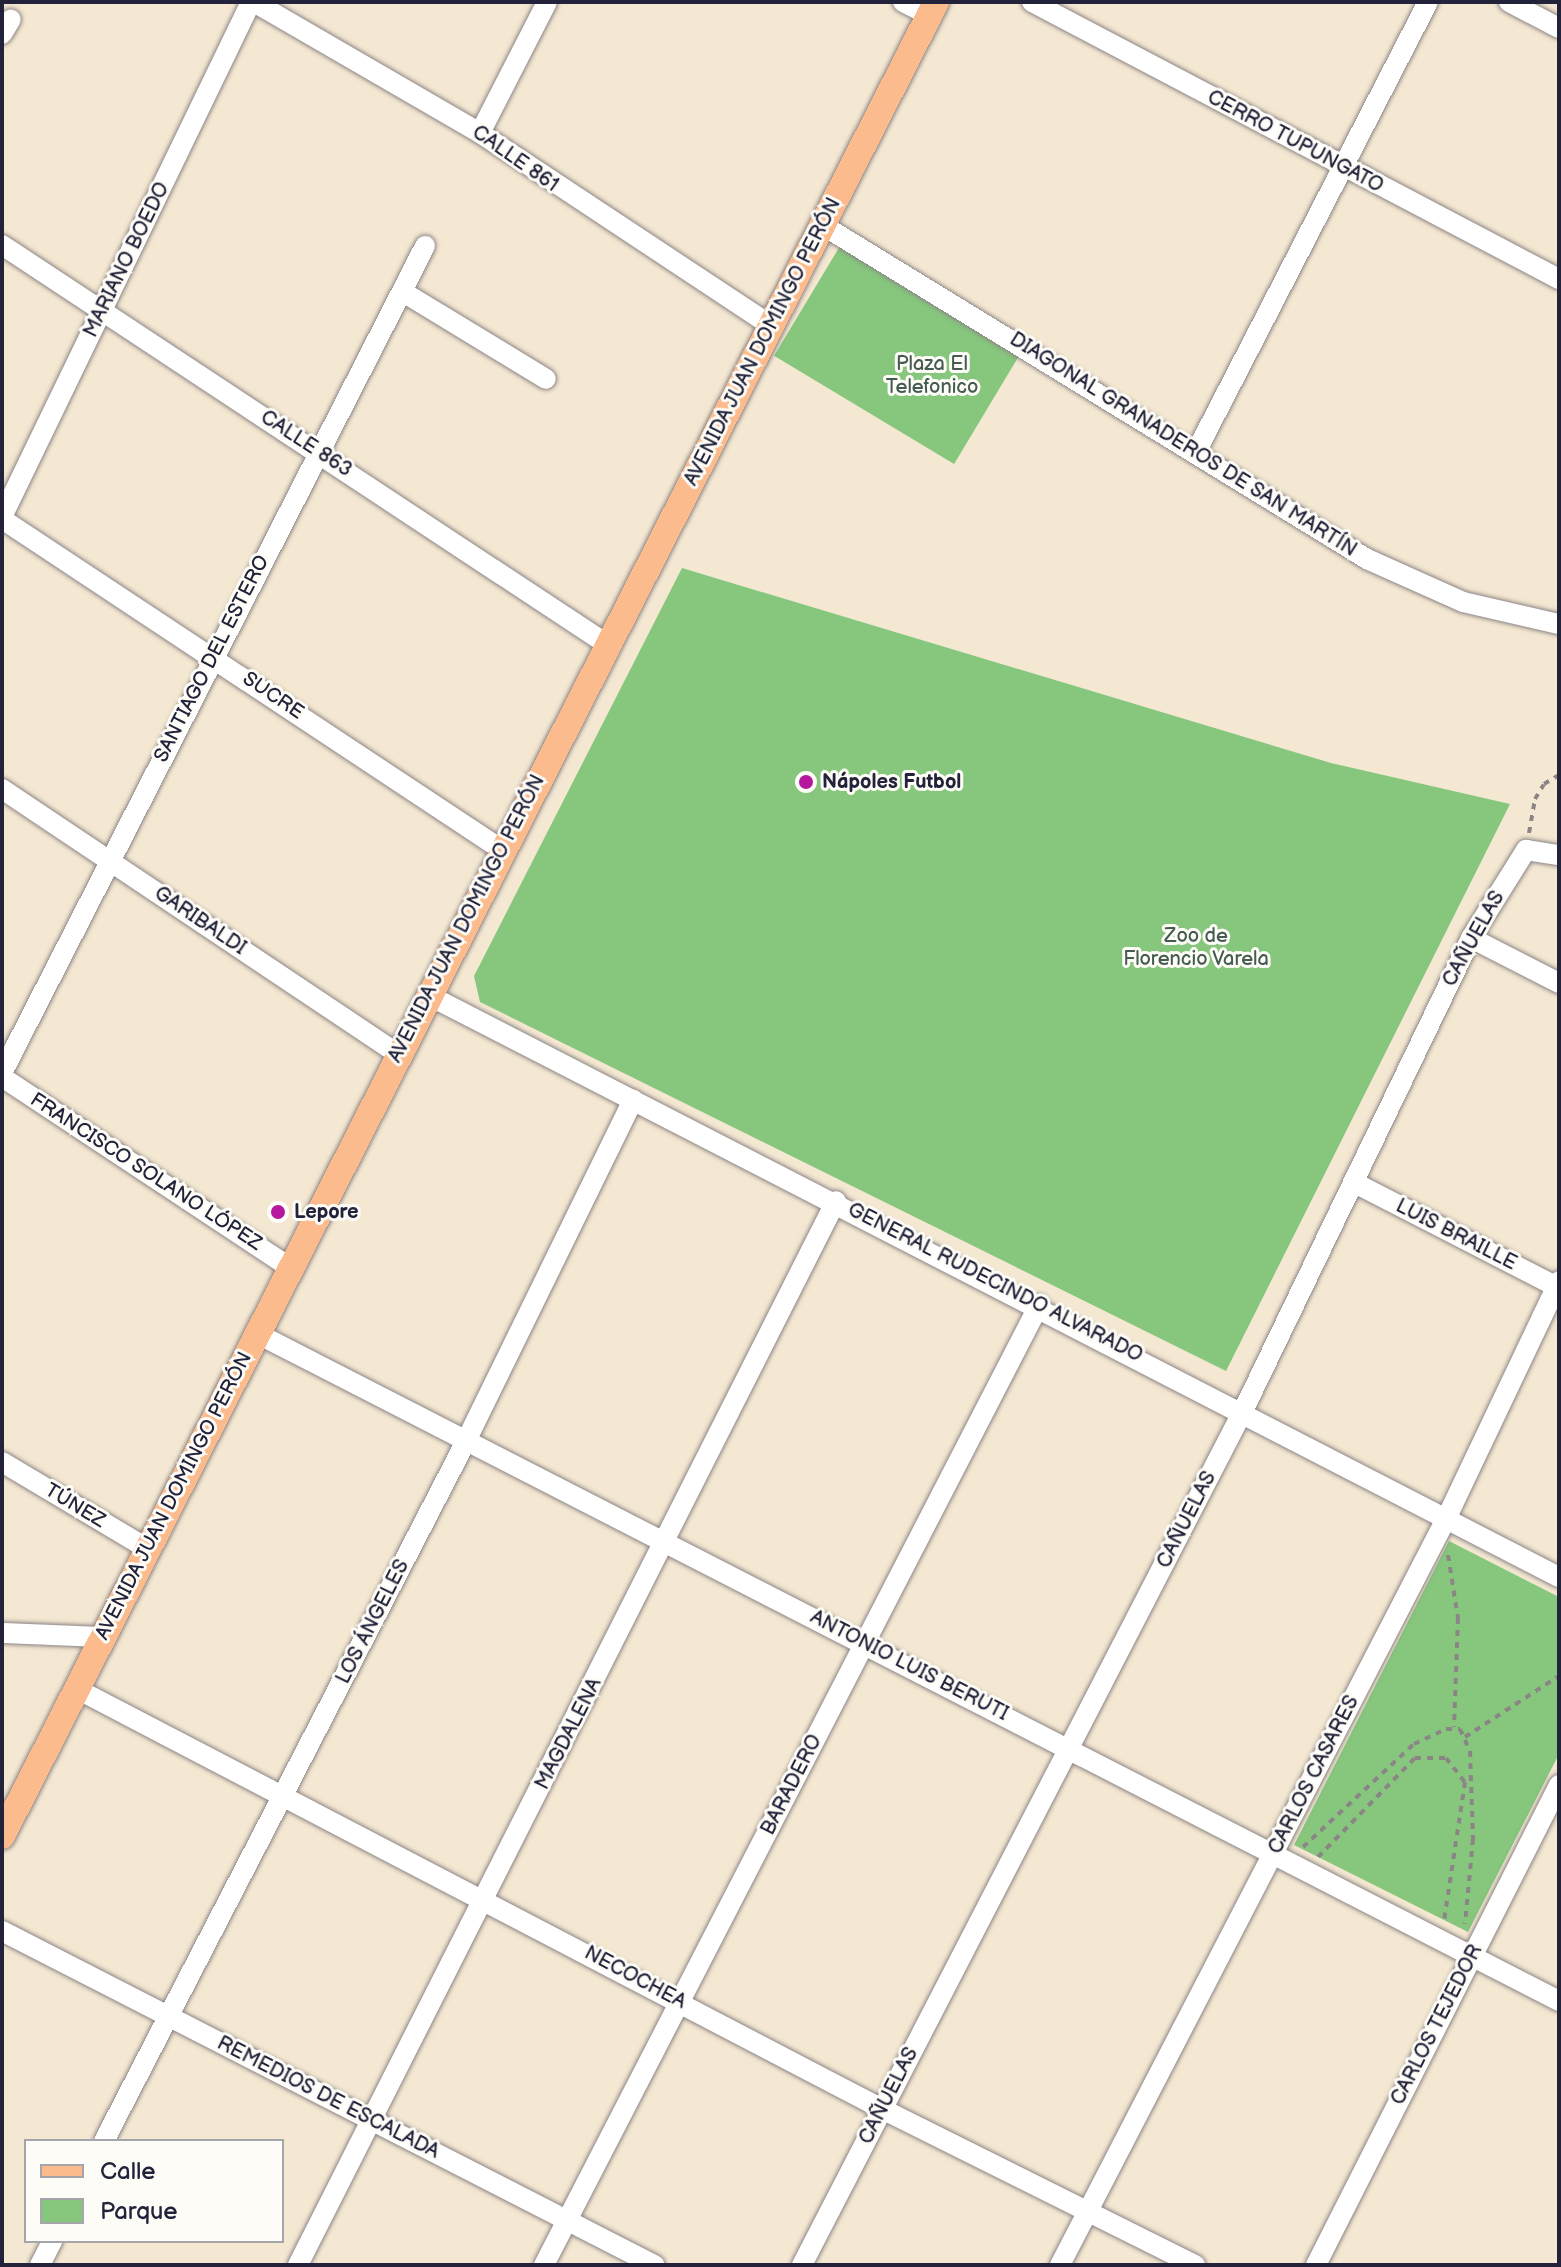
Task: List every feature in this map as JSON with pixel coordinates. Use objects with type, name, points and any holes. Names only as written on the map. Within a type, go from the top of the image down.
[{"type":"main road","name":"AVENIDA JUAN DOMINGO PERÓN","points":[[2,1836],[289,1267],[770,325],[824,226],[932,8]]},
{"type":"street","name":"CALLE 861","points":[[253,2],[480,133],[770,325]]},
{"type":"street","name":"MARIANO BOEDO","points":[[2,518],[253,2]]},
{"type":"street","points":[[480,133],[547,2]]},
{"type":"street","points":[[903,2],[932,8]]},
{"type":"street","name":"CERRO TUPUNGATO","points":[[1032,2],[1343,169],[1559,279]]},
{"type":"street","points":[[1196,452],[1428,2]]},
{"type":"street","points":[[1509,2],[1559,28]]},
{"type":"street","name":"DIAGONAL GRANADEROS DE SAN MARTÍN","points":[[824,226],[1367,559],[1425,588],[1559,624]]},
{"type":"street","name":"CALLE 863","points":[[2,245],[608,645]]},
{"type":"street","name":"SANTIAGO DEL ESTERO","points":[[2,1075],[212,655],[425,246]]},
{"type":"street","points":[[403,292],[546,379]]},
{"type":"street","name":"SUCRE","points":[[2,518],[502,850]]},
{"type":"street","name":"GARIBALDI","points":[[2,789],[398,1054]]},
{"type":"street","points":[[1526,850],[1559,855]]},
{"type":"street","name":"CAÑUELAS","points":[[802,2265],[1243,1411],[1471,938],[1526,850]]},
{"type":"street","points":[[1471,938],[1559,983]]},
{"type":"street","name":"GENERAL RUDECINDO ALVARADO","points":[[428,995],[1243,1411],[1443,1525],[1559,1577]]},
{"type":"street","name":"FRANCISCO SOLANO LÓPEZ","points":[[2,1075],[289,1267]]},
{"type":"street","name":"LOS ÁNGELES","points":[[105,2139],[466,1441],[633,1100]]},
{"type":"street","name":"LUIS BRAILLE","points":[[1353,1182],[1558,1285]]},
{"type":"street","name":"MAGDALENA","points":[[298,2265],[369,2120],[486,1899],[836,1201]]},
{"type":"street","name":"CARLOS CASARES","points":[[1060,2265],[1087,2212],[1289,1862],[1443,1525],[1558,1285]]},
{"type":"street","name":"BARADERO","points":[[544,2265],[1039,1305]]},
{"type":"street","name":"ANTONIO LUIS BERUTI","points":[[256,1333],[1069,1747],[1559,2001]]},
{"type":"street","name":"TÚNEZ","points":[[2,1462],[148,1549]]},
{"type":"street","points":[[2,1633],[103,1637]]},
{"type":"street","name":"NECOCHEA","points":[[77,1689],[282,1798],[486,1899],[882,2109],[1195,2265]]},
{"type":"street","name":"CARLOS TEJEDOR","points":[[1316,2265],[1467,1953],[1559,1785]]},
{"type":"street","name":"REMEDIOS DE ESCALADA","points":[[2,1931],[654,2265]]},
{"type":"street","points":[[40,2265],[51,2243]]},
{"type":"path","points":[[1526,850],[1535,799],[1544,784],[1559,775]]},
{"type":"path","points":[[1443,1525],[1456,1591],[1454,1727],[1465,1737],[1473,1839],[1467,1953]]},
{"type":"path","points":[[1465,1737],[1559,1676]]},
{"type":"path","points":[[1289,1862],[1414,1744],[1454,1727]]},
{"type":"path","points":[[1289,1862],[1415,1758],[1446,1758],[1465,1782],[1441,1939]]},
{"type":"green space","name":"Plaza El Telefonico","points":[[840,246],[1020,354],[954,464],[774,356]]},
{"type":"green space","name":"Zoo de Florencio Varela","points":[[682,568],[1331,763],[1510,804],[1226,1371],[480,1002],[474,976]]},
{"type":"green space","points":[[1449,1541],[1559,1597],[1559,1754],[1468,1932],[1294,1845]]},
{"type":"place","name":"Nápoles Futbol","points":[[806,782]]},
{"type":"place","name":"Lepore","points":[[278,1212]]}]
